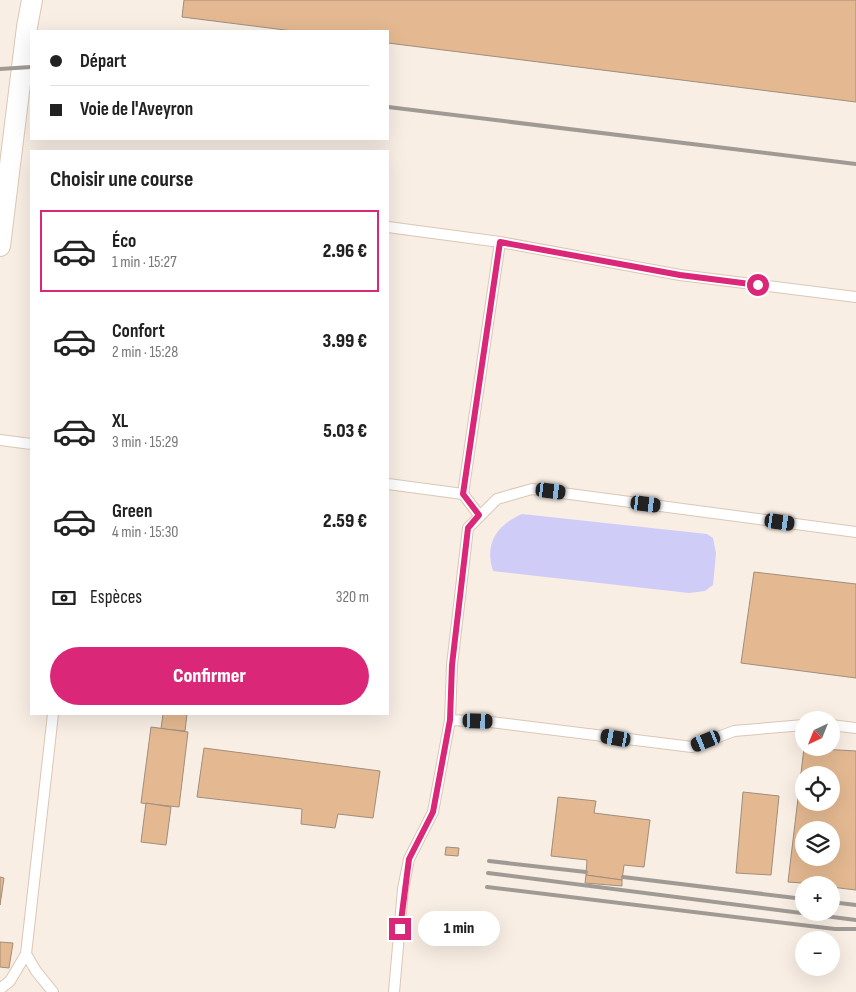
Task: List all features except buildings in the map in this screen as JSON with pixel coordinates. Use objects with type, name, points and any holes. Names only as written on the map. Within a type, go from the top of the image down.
[{"type":"street","points":[[0,246],[32,0]]},
{"type":"lane","points":[[389,228],[500,242],[680,275],[856,297]]},
{"type":"lane","points":[[463,494],[500,242]]},
{"type":"lane","points":[[0,440],[30,444]]},
{"type":"lane","points":[[389,484],[463,494],[479,515]]},
{"type":"lane","points":[[394,992],[403,889],[409,859],[433,812],[450,720],[452,665],[468,528],[479,515],[497,499],[532,489],[856,532]]},
{"type":"lane","points":[[0,989],[10,981],[26,954],[53,715]]},
{"type":"lane","points":[[450,720],[492,722],[692,747],[734,730],[795,725]]},
{"type":"lane","points":[[840,726],[856,728]]},
{"type":"lane","points":[[26,954],[36,971],[54,992]]},
{"type":"shaded area","points":[[0,0],[856,0],[856,992],[0,992]]},
{"type":"water","points":[[522,514],[707,534],[713,538],[716,553],[713,585],[705,591],[689,593],[493,571],[490,552],[495,536],[499,529],[513,518]]},
{"type":"railway","points":[[0,69],[30,67]]},
{"type":"railway","points":[[389,107],[856,164]]},
{"type":"railway","points":[[489,861],[586,872]]},
{"type":"railway","points":[[488,873],[856,920]]},
{"type":"railway","points":[[623,877],[795,898]]},
{"type":"railway","points":[[487,887],[835,929],[856,929]]},
{"type":"railway","points":[[840,903],[856,905]]},
{"type":"route","points":[[400,929],[403,889],[409,859],[433,812],[450,720],[452,665],[468,528],[479,515],[463,494],[500,242],[680,275],[758,285]]}]
